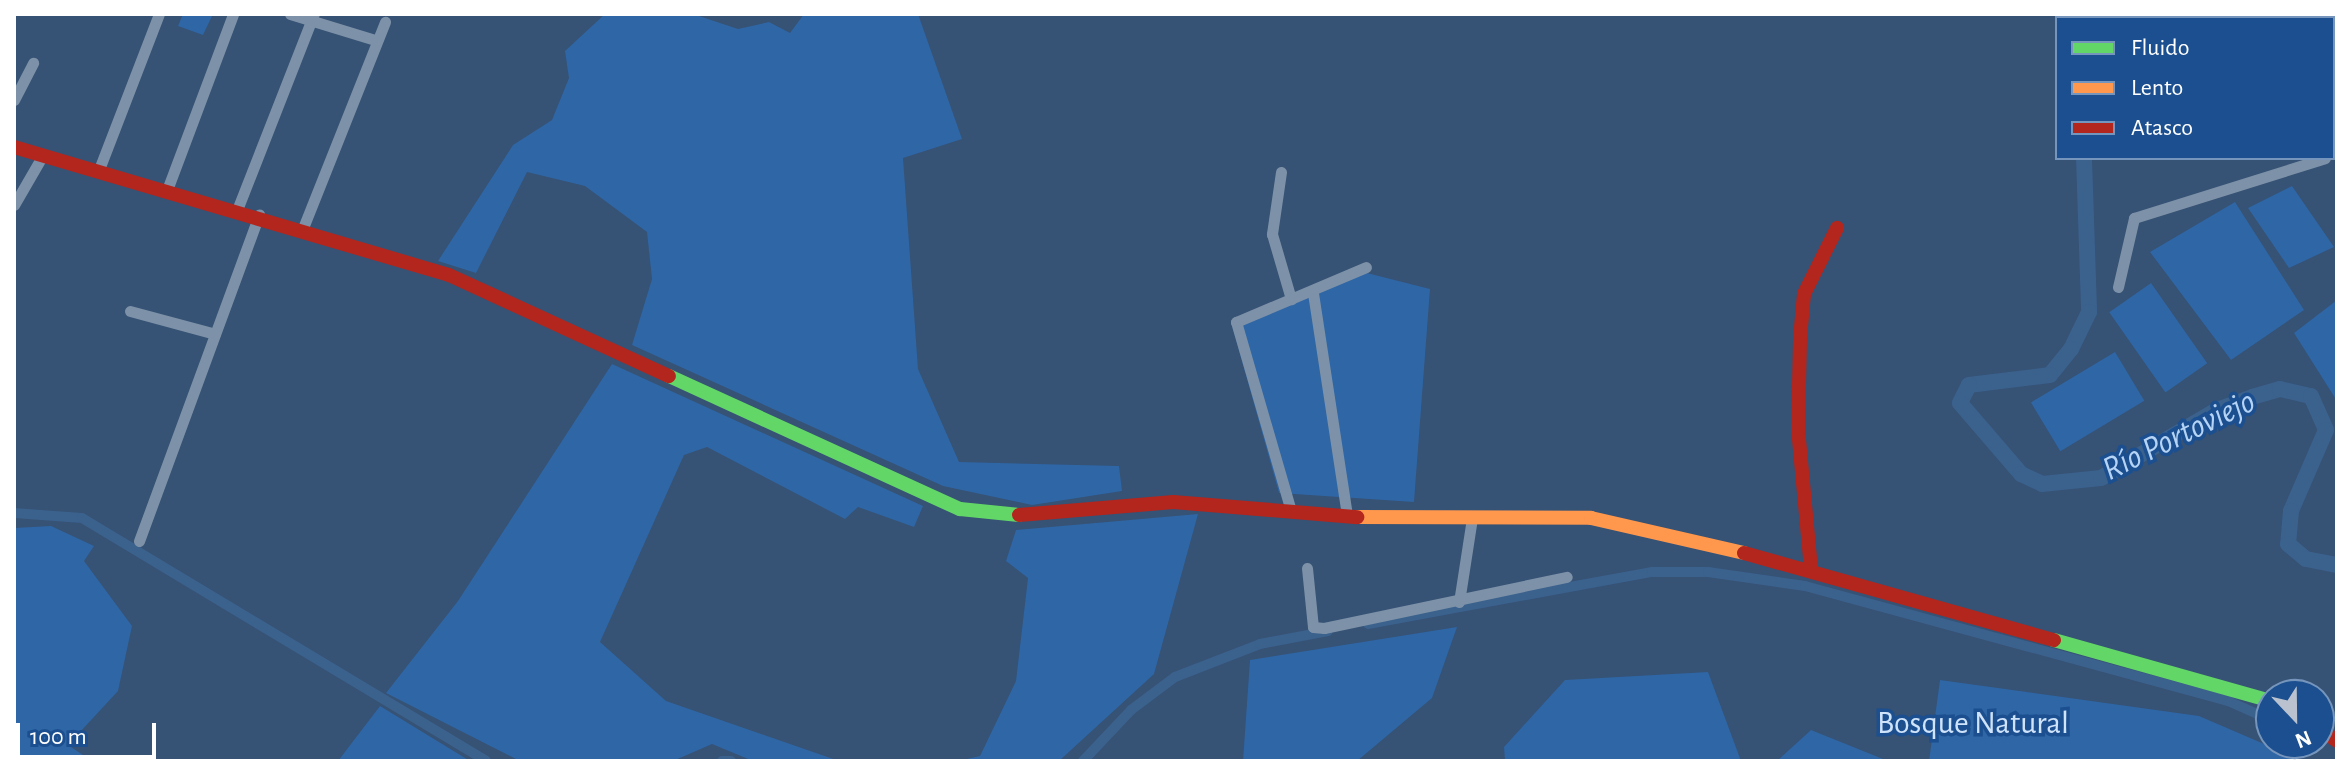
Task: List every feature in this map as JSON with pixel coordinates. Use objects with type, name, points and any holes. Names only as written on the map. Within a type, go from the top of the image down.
[{"type":"street","points":[[98,172],[159,14]]},
{"type":"street","points":[[167,190],[233,14]]},
{"type":"street","points":[[290,14],[312,17],[375,40]]},
{"type":"street","points":[[237,210],[312,17]]},
{"type":"street","points":[[303,228],[375,40],[385,22]]},
{"type":"street","points":[[14,100],[33,63]]},
{"type":"street","points":[[14,147],[259,214],[449,275],[960,509],[1034,516],[1173,502],[1347,516],[1643,525],[1811,569],[2255,696]]},
{"type":"street","points":[[14,205],[43,155]]},
{"type":"street","points":[[2118,287],[2134,218],[2319,160]]},
{"type":"street","points":[[1281,172],[1272,234],[1291,299]]},
{"type":"street","points":[[139,541],[259,214]]},
{"type":"street","points":[[1811,569],[1798,429],[1800,338],[1804,294],[1837,228]]},
{"type":"street","points":[[1291,511],[1236,322],[1313,293],[1366,267]]},
{"type":"street","points":[[1313,293],[1347,516]]},
{"type":"street","points":[[130,311],[215,334]]},
{"type":"street","points":[[1459,602],[1472,518]]},
{"type":"street","points":[[1307,568],[1313,627],[1459,602],[1567,577]]},
{"type":"green space","points":[[183,14],[213,14],[203,35],[178,26]]},
{"type":"green space","points":[[605,14],[693,14],[738,29],[769,22],[790,33],[804,14],[918,14],[962,139],[903,158],[918,369],[959,462],[1119,466],[1122,491],[1032,505],[943,486],[632,345],[652,279],[647,232],[585,186],[527,172],[476,273],[438,261],[513,145],[552,120],[569,78],[565,51]]},
{"type":"green space","points":[[2292,186],[2334,247],[2289,268],[2248,208]]},
{"type":"green space","points":[[2235,202],[2304,310],[2231,360],[2150,252]]},
{"type":"green space","points":[[1363,272],[1430,289],[1414,502],[1279,493],[1231,322]]},
{"type":"green space","points":[[2151,283],[2207,363],[2165,393],[2109,312]]},
{"type":"green space","points":[[2337,300],[2337,401],[2294,333]]},
{"type":"green space","points":[[2115,352],[2144,401],[2060,451],[2031,402]]},
{"type":"green space","points":[[612,364],[923,506],[914,527],[858,507],[845,519],[707,447],[684,455],[600,642],[666,701],[839,761],[753,761],[712,744],[673,761],[520,761],[386,693],[458,601]]},
{"type":"green space","points":[[1198,514],[1154,674],[1059,761],[958,761],[980,756],[1016,681],[1028,578],[1006,561],[1016,530]]},
{"type":"green space","points":[[51,526],[94,546],[84,561],[132,626],[118,691],[68,745],[92,761],[14,761],[14,528]]},
{"type":"green space","points":[[1457,627],[1432,698],[1357,761],[1243,761],[1250,660]]},
{"type":"green space","points":[[1708,672],[1741,761],[1505,761],[1504,747],[1565,680]]},
{"type":"green space","name":"Bosque Natural","points":[[1940,680],[2199,716],[2255,740],[2255,759],[2304,761],[1929,761]]},
{"type":"green space","points":[[380,706],[470,761],[338,761]]},
{"type":"green space","name":"Bosque Natural","points":[[1811,730],[1888,761],[1777,761]]},
{"type":"waterway","name":"Río Portoviejo","points":[[2084,160],[2089,312],[2071,349],[2050,375],[1969,385],[1960,403],[2021,474],[2042,484],[2101,478],[2217,410],[2252,397],[2280,389],[2311,396],[2326,430],[2291,511],[2288,544],[2306,559],[2337,565]]},
{"type":"waterway","points":[[14,513],[82,518],[486,761]]},
{"type":"waterway","points":[[1368,624],[1652,572],[1708,572],[1805,586],[2228,701],[2255,713]]},
{"type":"waterway","points":[[1083,761],[1131,710],[1175,677],[1260,644],[1328,631]]},
{"type":"waterway","points":[[722,761],[731,761]]},
{"type":"traffic: fast","points":[[669,376],[960,509],[1019,515]]},
{"type":"traffic: fast","points":[[2054,640],[2255,697]]},
{"type":"traffic: slow","points":[[1357,517],[1591,518],[1744,553]]},
{"type":"traffic: jam","points":[[14,147],[449,275],[669,376]]},
{"type":"traffic: jam","points":[[1811,569],[1798,429],[1800,338],[1804,294],[1837,228]]},
{"type":"traffic: jam","points":[[1019,515],[1173,502],[1357,517]]},
{"type":"traffic: jam","points":[[1744,553],[2054,640]]}]
